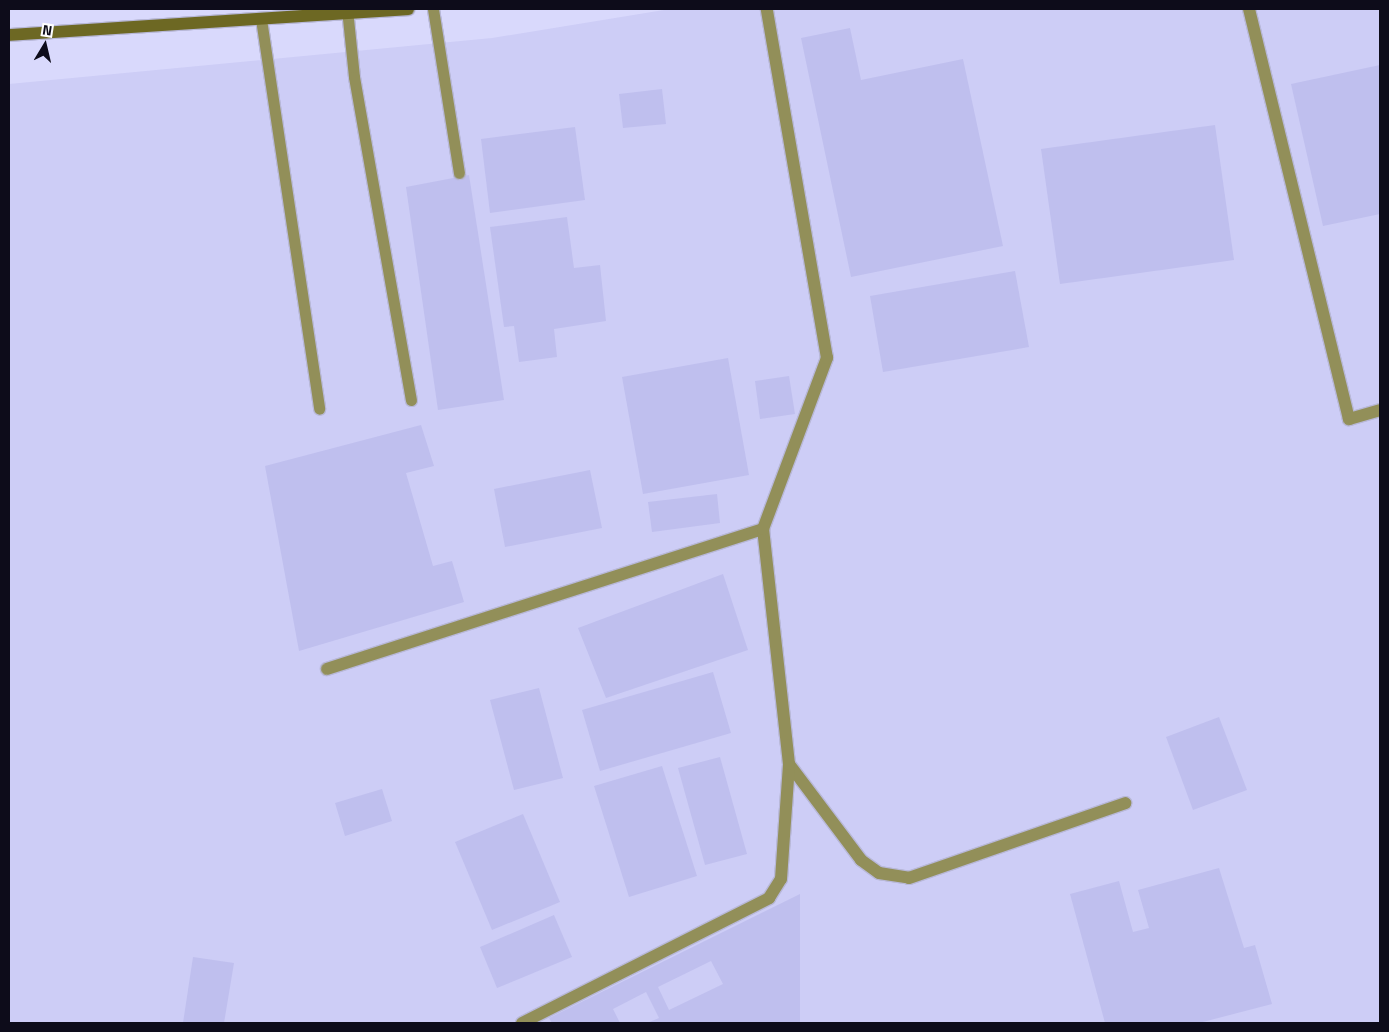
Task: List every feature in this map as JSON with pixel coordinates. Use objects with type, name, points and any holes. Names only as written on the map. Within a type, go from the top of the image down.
[{"type":"street","points":[[9,35],[261,19],[347,11],[408,9]]},
{"type":"street","points":[[531,1021],[770,898],[782,880],[790,764],[763,529],[827,358],[766,9]]},
{"type":"street","points":[[1249,9],[1349,419],[1380,410]]},
{"type":"street","points":[[327,669],[763,529]]},
{"type":"street","points":[[790,764],[860,860],[879,873],[909,878],[1125,803]]},
{"type":"lane","points":[[433,9],[459,173]]},
{"type":"lane","points":[[347,11],[354,77],[411,400]]},
{"type":"lane","points":[[261,19],[319,409]]},
{"type":"shaded area","points":[[670,9],[1380,9],[1380,1023],[9,1023],[9,84],[492,38]]},
{"type":"building","points":[[850,28],[861,80],[963,59],[1003,246],[851,277],[801,38]]},
{"type":"building","points":[[1380,65],[1380,214],[1323,226],[1291,84]]},
{"type":"building","points":[[662,89],[666,124],[623,128],[619,94]]},
{"type":"building","points":[[1215,125],[1234,260],[1060,284],[1041,149]]},
{"type":"building","points":[[575,127],[585,200],[490,213],[481,139]]},
{"type":"building","points":[[469,175],[504,400],[438,410],[406,187]]},
{"type":"building","points":[[567,217],[574,268],[600,265],[606,321],[554,329],[557,357],[519,362],[514,326],[504,327],[490,227]]},
{"type":"building","points":[[1015,271],[1029,347],[883,372],[870,296]]},
{"type":"building","points":[[728,358],[749,475],[643,494],[622,377]]},
{"type":"building","points":[[789,376],[795,414],[760,419],[755,381]]},
{"type":"building","points":[[421,425],[434,466],[406,473],[433,566],[452,561],[464,602],[299,651],[265,466]]},
{"type":"building","points":[[590,470],[602,528],[505,547],[494,489]]},
{"type":"building","points":[[717,494],[720,523],[652,532],[648,502]]},
{"type":"building","points":[[723,574],[748,650],[606,698],[578,628]]},
{"type":"building","points":[[713,672],[731,733],[600,771],[582,710]]},
{"type":"building","points":[[539,688],[563,778],[514,790],[490,700]]},
{"type":"building","points":[[1219,717],[1247,790],[1193,810],[1166,737]]},
{"type":"building","points":[[720,757],[747,854],[705,865],[678,768]]},
{"type":"building","points":[[662,766],[697,876],[629,897],[594,786]]},
{"type":"building","points":[[382,789],[392,821],[345,836],[335,803]]},
{"type":"building","points":[[523,814],[560,902],[492,930],[455,842]]},
{"type":"building","points":[[1219,868],[1244,948],[1255,945],[1272,1004],[1199,1023],[1105,1023],[1070,894],[1119,881],[1133,932],[1149,928],[1138,890]]},
{"type":"building","points":[[800,894],[800,1023],[647,1023],[659,1018],[646,992],[613,1009],[620,1023],[552,1023],[549,1018]],"holes":[[[711,961],[723,984],[669,1010],[658,987]]]},
{"type":"building","points":[[554,915],[572,957],[497,988],[480,947]]},
{"type":"building","points":[[193,957],[234,963],[224,1023],[183,1023]]}]
